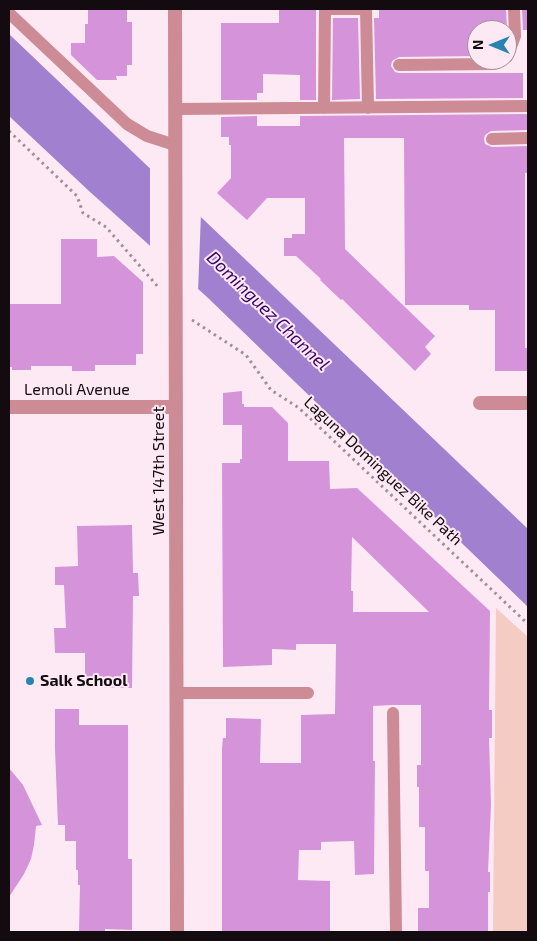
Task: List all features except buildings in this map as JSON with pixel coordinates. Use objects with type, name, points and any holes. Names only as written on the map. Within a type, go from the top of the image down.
[{"type":"street","name":"West 147th Street","points":[[175,9],[178,694],[177,932]]},
{"type":"street","points":[[480,403],[528,403]]},
{"type":"street","name":"Lemoli Avenue","points":[[9,407],[176,407]]},
{"type":"lane","points":[[324,108],[325,9],[366,9],[368,108]]},
{"type":"lane","points":[[9,13],[127,124],[147,136],[176,145]]},
{"type":"lane","points":[[399,65],[467,64]]},
{"type":"lane","points":[[176,109],[528,106]]},
{"type":"lane","points":[[492,139],[528,138]]},
{"type":"lane","points":[[178,694],[308,694]]},
{"type":"lane","points":[[394,713],[396,932]]},
{"type":"path","name":"Laguna Dominguez Bike Path","points":[[9,132],[77,196],[83,213],[106,228],[198,324],[246,355],[270,390],[299,408],[528,624]]},
{"type":"shaded area","points":[[496,608],[528,637],[528,932],[493,932]]},
{"type":"water","name":"Dominguez Channel","points":[[9,34],[528,529],[528,607],[207,297],[9,116]]},
{"type":"pier","points":[[150,165],[201,213],[198,292],[150,248]]},
{"type":"place","name":"Salk School","points":[[30,681]]}]
